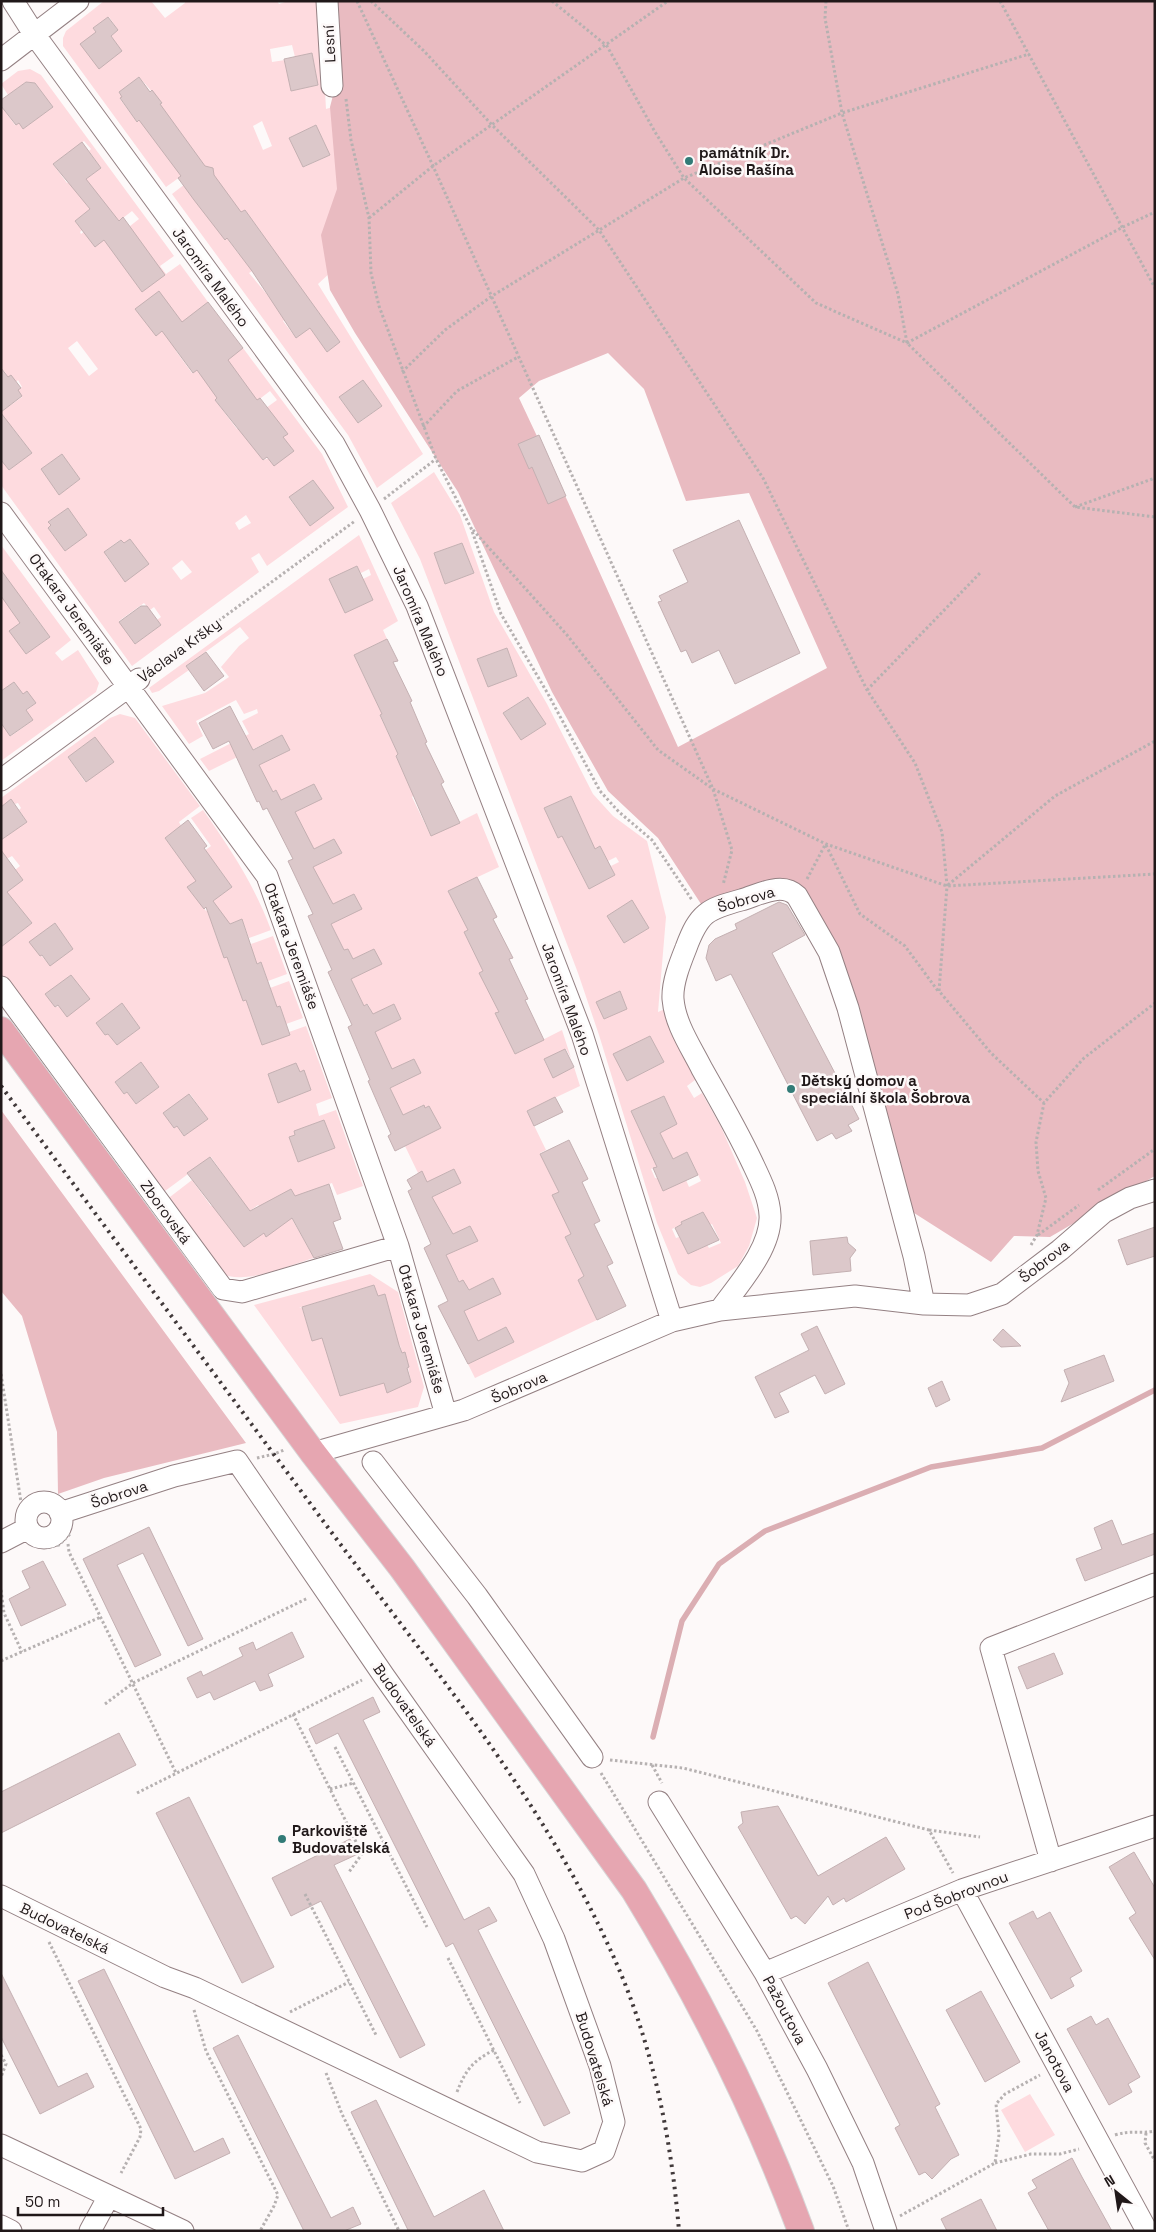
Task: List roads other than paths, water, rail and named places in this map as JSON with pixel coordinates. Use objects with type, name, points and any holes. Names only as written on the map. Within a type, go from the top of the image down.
[{"type":"main road","points":[[1,1030],[301,1450],[402,1568],[634,1890],[665,1940],[738,2081],[771,2153],[801,2231]]},
{"type":"street","name":"Jaromíra Malého","points":[[13,1],[34,34],[334,444],[375,518],[418,606],[582,1034],[672,1322]]},
{"type":"street","points":[[1,60],[78,1]]},
{"type":"street","name":"Lesní","points":[[327,1],[339,90]]},
{"type":"street","name":"Otakara Jeremiáše","points":[[1,513],[134,683],[267,876],[398,1246],[446,1415]]},
{"type":"street","name":"Václava Kršky","points":[[1,780],[134,683]]},
{"type":"street","name":"Šobrova","points":[[720,1310],[752,1266],[767,1236],[770,1216],[766,1193],[744,1147],[682,1032],[673,999],[678,966],[690,936],[710,910],[779,888],[790,889],[797,896],[829,952],[848,1008],[914,1256],[924,1304]]},
{"type":"street","name":"Zborovská","points":[[1,987],[223,1290],[242,1292],[398,1246]]},
{"type":"street","name":"Šobrova","points":[[301,1450],[464,1410],[672,1322],[720,1310],[855,1296],[924,1304],[969,1304],[1002,1294],[1060,1250],[1104,1212],[1130,1198],[1155,1190]]},
{"type":"street","name":"Šobrova","points":[[1,1542],[28,1528],[31,1533],[42,1538],[53,1536],[61,1527],[60,1512],[174,1476],[237,1461]]},
{"type":"street","name":"Budovatelská","points":[[1,1896],[165,1976],[195,1988],[537,2152],[582,2161],[604,2151],[614,2122],[600,2066],[554,1939],[524,1874],[380,1670],[237,1461]]},
{"type":"street","points":[[373,1462],[477,1596],[592,1757]]},
{"type":"street","points":[[1051,1861],[992,1648],[1155,1584]]},
{"type":"street","name":"Pažoutova","points":[[659,1802],[765,1973],[817,2069],[863,2163],[885,2228]]},
{"type":"street","name":"Pod Šobrovnou","points":[[765,1973],[962,1890],[1154,1829]]},
{"type":"street","name":"Janotova","points":[[962,1890],[1147,2231]]},
{"type":"street","points":[[1,2145],[183,2231]]},
{"type":"street","points":[[90,2231],[109,2196]]},
{"type":"street","points":[[1,2226],[10,2231]]},
{"type":"waterway","points":[[653,1737],[682,1621],[719,1564],[765,1531],[931,1467],[1042,1448],[1155,1390]]},
{"type":"railway","points":[[1,1086],[445,1683],[518,1786],[551,1839],[582,1893],[610,1949],[637,2017],[648,2051],[664,2122],[671,2158],[679,2231]]},
{"type":"place","name":"památník Dr. Aloise Rašína","points":[[689,161]]},
{"type":"place","name":"Dětský domov a speciální škola Šobrova","points":[[791,1089]]},
{"type":"place","name":"Parkoviště Budovatelská","points":[[282,1839]]}]
